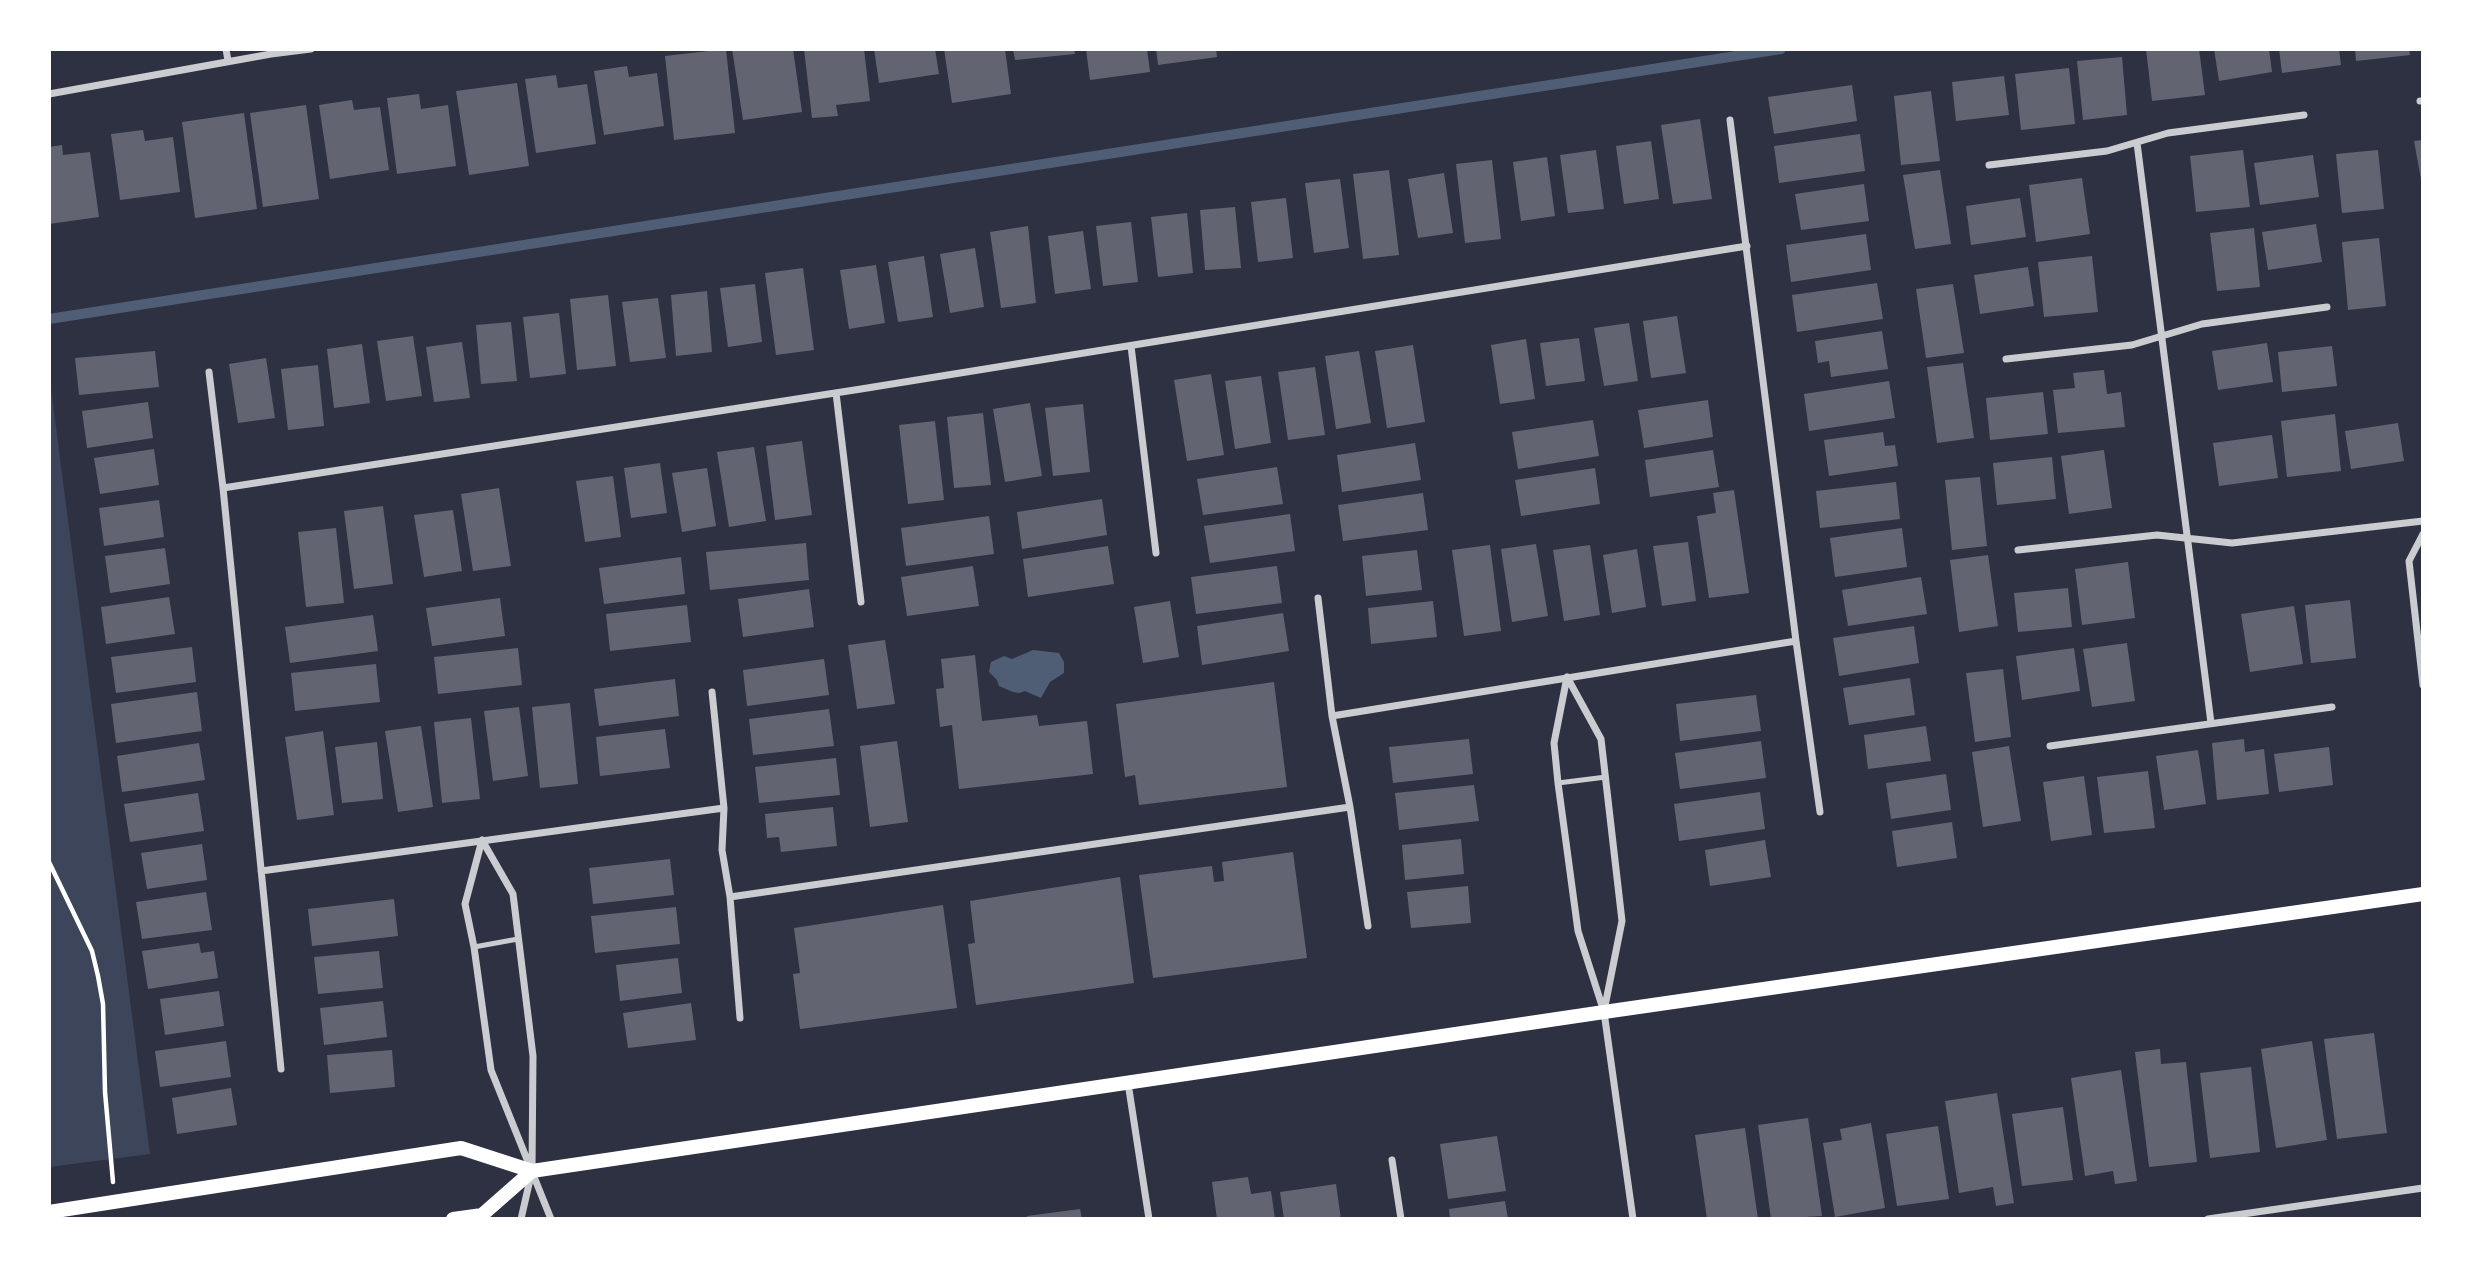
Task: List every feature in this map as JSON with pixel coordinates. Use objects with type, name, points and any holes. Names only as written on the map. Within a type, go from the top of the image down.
[{"type":"main road","points":[[49,1212],[461,1148],[532,1171],[2423,894]]},
{"type":"main road","points":[[453,1219],[482,1215],[532,1171]]},
{"type":"street","points":[[226,49],[228,61]]},
{"type":"street","points":[[49,94],[228,61],[311,49]]},
{"type":"street","points":[[1989,165],[2107,151],[2168,134],[2304,115]]},
{"type":"street","points":[[1730,120],[1820,812]]},
{"type":"street","points":[[2137,143],[2211,723]]},
{"type":"street","points":[[223,488],[836,393],[1747,246]]},
{"type":"street","points":[[2006,359],[2132,345],[2202,324],[2327,307]]},
{"type":"street","points":[[1131,346],[1156,553]]},
{"type":"street","points":[[209,372],[281,1069]]},
{"type":"street","points":[[836,393],[861,602]]},
{"type":"street","points":[[2018,550],[2158,535],[2232,543],[2423,521]]},
{"type":"street","points":[[2423,534],[2409,561],[2423,685]]},
{"type":"street","points":[[1318,598],[1332,716],[1350,807],[1367,926]]},
{"type":"street","points":[[1332,716],[1796,641]]},
{"type":"street","points":[[1567,677],[1601,740],[1622,921],[1604,1012]]},
{"type":"street","points":[[1567,677],[1554,743],[1558,783],[1578,931],[1604,1012],[1633,1219]]},
{"type":"street","points":[[712,692],[724,808],[722,850],[730,897],[740,1018]]},
{"type":"street","points":[[2050,746],[2332,707]]},
{"type":"street","points":[[730,897],[1350,807]]},
{"type":"street","points":[[261,872],[724,808]]},
{"type":"street","points":[[482,840],[513,894],[533,1056],[532,1171],[521,1219]]},
{"type":"street","points":[[482,840],[465,904],[474,947],[491,1070],[551,1219]]},
{"type":"street","points":[[1128,1083],[1149,1219]]},
{"type":"street","points":[[1392,1160],[1401,1219]]},
{"type":"street","points":[[2208,1219],[2423,1188]]},
{"type":"lane","points":[[1558,783],[1606,777]]},
{"type":"lane","points":[[474,947],[518,939]]},
{"type":"path","points":[[49,862],[92,951],[99,976],[103,1004],[105,1092],[111,1170]]},
{"type":"shaded area","points":[[49,373],[150,1154],[49,1167]]},
{"type":"shaded area","points":[[1033,650],[1059,653],[1064,662],[1064,673],[1050,682],[1041,698],[1025,691],[1013,692],[999,686],[989,672],[991,662],[1004,656],[1012,659]]},
{"type":"building","points":[[726,49],[735,133],[674,140],[665,56]]},
{"type":"building","points":[[732,49],[793,49],[802,112],[743,120]]},
{"type":"building","points":[[804,49],[864,49],[870,101],[836,105],[838,116],[812,118]]},
{"type":"building","points":[[874,49],[935,49],[939,74],[879,83]]},
{"type":"building","points":[[944,49],[1005,49],[1011,94],[952,103]]},
{"type":"building","points":[[1013,49],[1074,49],[1075,54],[1015,60]]},
{"type":"building","points":[[1086,49],[1147,49],[1150,72],[1090,80]]},
{"type":"building","points":[[1156,49],[1216,49],[1217,57],[1158,65]]},
{"type":"building","points":[[2146,49],[2199,49],[2205,95],[2152,101]]},
{"type":"building","points":[[2214,49],[2269,49],[2272,72],[2219,81]]},
{"type":"building","points":[[2279,49],[2339,49],[2341,65],[2282,73]]},
{"type":"building","points":[[2355,49],[2409,49],[2410,55],[2356,61]]},
{"type":"building","points":[[2122,57],[2127,115],[2083,120],[2077,61]]},
{"type":"building","points":[[627,66],[629,77],[657,73],[664,126],[604,135],[594,71]]},
{"type":"building","points":[[2069,68],[2075,124],[2021,130],[2015,74]]},
{"type":"building","points":[[556,75],[558,88],[587,84],[596,144],[536,153],[525,79]]},
{"type":"building","points":[[2004,76],[2009,115],[1956,121],[1952,82]]},
{"type":"building","points":[[517,83],[529,166],[469,175],[456,91]]},
{"type":"building","points":[[1852,85],[1857,121],[1774,134],[1768,97]]},
{"type":"building","points":[[1931,91],[1940,161],[1901,165],[1894,96]]},
{"type":"building","points":[[419,94],[421,109],[448,105],[456,166],[397,174],[387,98]]},
{"type":"building","points":[[352,100],[354,110],[380,107],[389,170],[330,179],[319,105]]},
{"type":"building","points":[[306,105],[319,199],[263,207],[250,113]]},
{"type":"building","points":[[244,113],[257,209],[195,218],[182,122]]},
{"type":"building","points":[[1700,119],[1712,199],[1673,204],[1661,125]]},
{"type":"building","points":[[143,130],[145,141],[173,137],[180,192],[120,200],[111,134]]},
{"type":"building","points":[[1860,134],[1865,171],[1779,183],[1774,146]]},
{"type":"building","points":[[2423,140],[2423,185],[2422,185],[2414,141]]},
{"type":"building","points":[[1651,141],[1659,199],[1624,204],[1616,146]]},
{"type":"building","points":[[62,145],[63,155],[90,152],[99,217],[49,224],[49,147]]},
{"type":"building","points":[[1596,150],[1604,209],[1568,213],[1560,155]]},
{"type":"building","points":[[2243,150],[2250,207],[2196,212],[2190,156]]},
{"type":"building","points":[[2378,150],[2384,209],[2342,213],[2336,154]]},
{"type":"building","points":[[2313,155],[2319,197],[2260,205],[2254,163]]},
{"type":"building","points":[[1547,157],[1555,216],[1521,221],[1513,162]]},
{"type":"building","points":[[1492,160],[1501,239],[1465,243],[1456,164]]},
{"type":"building","points":[[1389,170],[1399,255],[1363,259],[1353,174]]},
{"type":"building","points":[[1940,170],[1951,244],[1915,249],[1903,175]]},
{"type":"building","points":[[1444,173],[1453,233],[1418,238],[1408,179]]},
{"type":"building","points":[[2082,178],[2090,234],[2036,242],[2029,185]]},
{"type":"building","points":[[1340,179],[1349,248],[1314,253],[1305,183]]},
{"type":"building","points":[[1864,184],[1869,221],[1801,230],[1795,194]]},
{"type":"building","points":[[1286,198],[1293,258],[1258,262],[1251,202]]},
{"type":"building","points":[[2020,198],[2026,237],[1971,245],[1966,206]]},
{"type":"building","points":[[1235,207],[1241,268],[1205,270],[1200,210]]},
{"type":"building","points":[[1187,213],[1193,273],[1158,277],[1151,217]]},
{"type":"building","points":[[1131,222],[1138,282],[1103,286],[1096,226]]},
{"type":"building","points":[[2316,224],[2322,262],[2268,270],[2262,232]]},
{"type":"building","points":[[1028,226],[1036,303],[1001,308],[990,232]]},
{"type":"building","points":[[2254,228],[2260,287],[2217,291],[2210,233]]},
{"type":"building","points":[[1083,231],[1091,289],[1055,294],[1048,236]]},
{"type":"building","points":[[1866,234],[1871,270],[1791,282],[1786,245]]},
{"type":"building","points":[[2379,238],[2386,306],[2348,310],[2342,242]]},
{"type":"building","points":[[975,248],[984,307],[950,313],[940,254]]},
{"type":"building","points":[[924,256],[933,317],[898,322],[888,262]]},
{"type":"building","points":[[2092,256],[2098,312],[2044,317],[2038,262]]},
{"type":"building","points":[[876,265],[885,323],[849,329],[840,270]]},
{"type":"building","points":[[2028,267],[2034,306],[1980,314],[1974,275]]},
{"type":"building","points":[[803,268],[814,350],[776,355],[765,273]]},
{"type":"building","points":[[1877,283],[1883,319],[1797,332],[1792,295]]},
{"type":"building","points":[[755,284],[762,342],[728,347],[720,288]]},
{"type":"building","points":[[1953,284],[1964,353],[1926,358],[1916,289]]},
{"type":"building","points":[[707,291],[712,352],[676,356],[671,295]]},
{"type":"building","points":[[608,295],[616,366],[577,370],[570,299]]},
{"type":"building","points":[[658,298],[666,358],[630,362],[622,302]]},
{"type":"building","points":[[559,313],[566,374],[530,378],[523,317]]},
{"type":"building","points":[[1677,316],[1686,373],[1651,378],[1643,321]]},
{"type":"building","points":[[511,322],[517,381],[481,384],[476,325]]},
{"type":"building","points":[[1629,323],[1638,381],[1604,386],[1594,328]]},
{"type":"building","points":[[1882,331],[1888,369],[1831,377],[1829,361],[1818,363],[1815,341]]},
{"type":"building","points":[[413,336],[422,396],[386,401],[377,341]]},
{"type":"building","points":[[1579,338],[1585,381],[1546,386],[1540,343]]},
{"type":"building","points":[[1526,339],[1535,399],[1500,404],[1491,345]]},
{"type":"building","points":[[462,342],[470,398],[434,402],[426,347]]},
{"type":"building","points":[[2267,343],[2273,382],[2218,390],[2212,351]]},
{"type":"building","points":[[362,344],[370,403],[334,408],[327,349]]},
{"type":"building","points":[[1413,345],[1425,422],[1387,428],[1375,351]]},
{"type":"building","points":[[2332,346],[2337,386],[2282,392],[2278,352]]},
{"type":"building","points":[[155,351],[159,387],[79,395],[75,358]]},
{"type":"building","points":[[1359,351],[1371,423],[1336,429],[1325,356]]},
{"type":"building","points":[[266,358],[275,418],[238,423],[229,364]]},
{"type":"building","points":[[1963,363],[1974,438],[1937,443],[1927,367]]},
{"type":"building","points":[[318,365],[324,426],[288,430],[281,369]]},
{"type":"building","points":[[1315,367],[1325,435],[1288,440],[1278,372]]},
{"type":"building","points":[[2104,370],[2107,394],[2121,392],[2125,427],[2058,433],[2053,390],[2075,388],[2073,373]]},
{"type":"building","points":[[1211,374],[1224,455],[1187,461],[1174,380]]},
{"type":"building","points":[[1261,376],[1271,443],[1235,449],[1225,381]]},
{"type":"building","points":[[1889,381],[1895,418],[1809,431],[1804,394]]},
{"type":"building","points":[[2043,392],[2048,434],[1990,440],[1986,398]]},
{"type":"building","points":[[1708,400],[1713,437],[1644,448],[1638,410]]},
{"type":"building","points":[[148,402],[153,438],[87,448],[82,411]]},
{"type":"building","points":[[1030,403],[1042,476],[1005,482],[993,409]]},
{"type":"building","points":[[1083,404],[1090,472],[1053,476],[1045,408]]},
{"type":"building","points":[[983,413],[991,485],[954,488],[947,417]]},
{"type":"building","points":[[2335,414],[2341,471],[2287,477],[2281,421]]},
{"type":"building","points":[[1593,420],[1599,456],[1518,469],[1512,432]]},
{"type":"building","points":[[935,421],[944,500],[908,504],[899,425]]},
{"type":"building","points":[[2398,423],[2404,461],[2351,469],[2345,431]]},
{"type":"building","points":[[1883,432],[1885,446],[1895,445],[1898,466],[1829,476],[1824,440]]},
{"type":"building","points":[[2272,435],[2278,478],[2219,486],[2213,443]]},
{"type":"building","points":[[802,441],[812,515],[775,520],[766,446]]},
{"type":"building","points":[[1415,443],[1421,480],[1342,492],[1337,455]]},
{"type":"building","points":[[754,447],[766,521],[729,527],[717,452]]},
{"type":"building","points":[[154,449],[159,485],[100,494],[94,458]]},
{"type":"building","points":[[1713,450],[1719,487],[1650,497],[1645,460]]},
{"type":"building","points":[[2104,450],[2112,508],[2069,514],[2061,456]]},
{"type":"building","points":[[2052,457],[2056,499],[1997,505],[1993,463]]},
{"type":"building","points":[[660,463],[667,513],[631,518],[624,468]]},
{"type":"building","points":[[1277,467],[1283,504],[1203,515],[1197,479]]},
{"type":"building","points":[[707,468],[716,526],[682,532],[672,473]]},
{"type":"building","points":[[1595,468],[1600,504],[1521,516],[1515,480]]},
{"type":"building","points":[[613,476],[621,537],[585,542],[576,481]]},
{"type":"building","points":[[1980,477],[1987,546],[1952,550],[1945,480]]},
{"type":"building","points":[[1896,482],[1900,519],[1820,528],[1816,491]]},
{"type":"building","points":[[499,488],[511,566],[473,571],[461,494]]},
{"type":"building","points":[[1734,490],[1749,593],[1709,598],[1697,516],[1716,513],[1713,493]]},
{"type":"building","points":[[1423,493],[1428,530],[1343,541],[1338,505]]},
{"type":"building","points":[[1102,499],[1107,535],[1022,549],[1017,512]]},
{"type":"building","points":[[159,500],[164,537],[104,546],[99,508]]},
{"type":"building","points":[[383,506],[393,584],[354,589],[344,511]]},
{"type":"building","points":[[453,510],[462,571],[424,577],[414,515]]},
{"type":"building","points":[[1290,514],[1295,551],[1210,563],[1204,526]]},
{"type":"building","points":[[989,516],[994,554],[906,566],[901,528]]},
{"type":"building","points":[[336,528],[344,603],[306,607],[298,532]]},
{"type":"building","points":[[1902,528],[1907,567],[1835,577],[1830,538]]},
{"type":"building","points":[[1688,542],[1696,601],[1662,606],[1653,546]]},
{"type":"building","points":[[806,543],[809,580],[710,590],[706,552]]},
{"type":"building","points":[[1536,544],[1548,616],[1512,622],[1501,549]]},
{"type":"building","points":[[1490,545],[1501,631],[1464,636],[1452,550]]},
{"type":"building","points":[[1590,545],[1600,615],[1564,621],[1553,550]]},
{"type":"building","points":[[1108,546],[1114,584],[1028,597],[1023,559]]},
{"type":"building","points":[[165,548],[170,584],[110,593],[105,556]]},
{"type":"building","points":[[1637,549],[1646,607],[1612,613],[1603,555]]},
{"type":"building","points":[[1417,550],[1422,590],[1366,596],[1362,556]]},
{"type":"building","points":[[1988,555],[1998,626],[1959,632],[1950,560]]},
{"type":"building","points":[[681,557],[685,594],[604,604],[599,568]]},
{"type":"building","points":[[2128,562],[2135,618],[2082,625],[2075,569]]},
{"type":"building","points":[[973,566],[979,606],[907,616],[901,577]]},
{"type":"building","points":[[1277,566],[1282,603],[1196,614],[1191,577]]},
{"type":"building","points":[[1921,577],[1927,614],[1848,626],[1842,590]]},
{"type":"building","points":[[2068,588],[2072,627],[2018,632],[2014,593]]},
{"type":"building","points":[[809,589],[814,627],[743,637],[738,599]]},
{"type":"building","points":[[169,597],[175,634],[106,644],[101,607]]},
{"type":"building","points":[[500,598],[505,636],[432,646],[426,608]]},
{"type":"building","points":[[2350,600],[2356,658],[2311,663],[2305,605]]},
{"type":"building","points":[[1170,601],[1179,657],[1143,663],[1134,607]]},
{"type":"building","points":[[1433,601],[1437,637],[1371,644],[1368,608]]},
{"type":"building","points":[[687,605],[691,642],[610,651],[606,614]]},
{"type":"building","points":[[2294,606],[2303,664],[2250,672],[2241,614]]},
{"type":"building","points":[[1283,613],[1289,651],[1202,665],[1197,626]]},
{"type":"building","points":[[373,615],[378,651],[290,663],[285,627]]},
{"type":"building","points":[[1914,626],[1919,663],[1839,676],[1833,638]]},
{"type":"building","points":[[885,640],[895,704],[857,709],[848,645]]},
{"type":"building","points":[[2127,643],[2135,701],[2092,707],[2083,649]]},
{"type":"building","points":[[192,647],[196,682],[116,693],[111,657]]},
{"type":"building","points":[[518,648],[522,685],[438,694],[434,657]]},
{"type":"building","points":[[2074,648],[2080,691],[2022,700],[2016,656]]},
{"type":"building","points":[[975,655],[982,721],[1037,715],[1039,726],[1087,721],[1093,774],[959,789],[952,725],[940,727],[936,689],[944,688],[941,659]]},
{"type":"building","points":[[824,659],[829,695],[747,706],[743,670]]},
{"type":"building","points":[[376,664],[380,702],[295,711],[291,673]]},
{"type":"building","points":[[2003,669],[2011,737],[1975,742],[1966,673]]},
{"type":"building","points":[[1910,678],[1915,715],[1849,725],[1843,688]]},
{"type":"building","points":[[675,679],[679,716],[599,726],[594,689]]},
{"type":"building","points":[[1274,682],[1287,787],[1139,805],[1135,775],[1125,777],[1116,704]]},
{"type":"building","points":[[197,692],[202,731],[116,743],[111,704]]},
{"type":"building","points":[[1756,695],[1761,731],[1680,741],[1676,704]]},
{"type":"building","points":[[570,703],[578,784],[540,788],[532,707]]},
{"type":"building","points":[[519,707],[528,776],[493,781],[484,711]]},
{"type":"building","points":[[829,709],[834,746],[753,755],[749,719]]},
{"type":"building","points":[[471,718],[480,799],[442,803],[434,722]]},
{"type":"building","points":[[421,726],[433,807],[398,812],[385,731]]},
{"type":"building","points":[[1926,726],[1931,761],[1868,769],[1864,735]]},
{"type":"building","points":[[665,729],[670,768],[600,776],[596,737]]},
{"type":"building","points":[[323,731],[334,815],[297,820],[285,737]]},
{"type":"building","points":[[1469,739],[1473,774],[1393,783],[1389,747]]},
{"type":"building","points":[[2244,739],[2245,752],[2264,749],[2269,794],[2217,800],[2212,743]]},
{"type":"building","points":[[897,741],[908,822],[870,827],[860,746]]},
{"type":"building","points":[[1761,741],[1766,778],[1680,789],[1675,753]]},
{"type":"building","points":[[377,742],[383,799],[342,803],[335,747]]},
{"type":"building","points":[[199,743],[205,780],[122,792],[117,756]]},
{"type":"building","points":[[2009,746],[2021,821],[1983,827],[1972,752]]},
{"type":"building","points":[[2329,747],[2333,785],[2279,792],[2274,754]]},
{"type":"building","points":[[2198,750],[2206,804],[2164,810],[2156,756]]},
{"type":"building","points":[[836,758],[840,795],[759,803],[755,767]]},
{"type":"building","points":[[2148,771],[2155,828],[2104,833],[2097,777]]},
{"type":"building","points":[[1946,774],[1951,810],[1891,819],[1886,783]]},
{"type":"building","points":[[2084,776],[2092,835],[2051,841],[2043,782]]},
{"type":"building","points":[[1474,785],[1479,821],[1399,830],[1395,793]]},
{"type":"building","points":[[1760,792],[1765,829],[1679,841],[1674,804]]},
{"type":"building","points":[[198,793],[204,831],[130,842],[124,804]]},
{"type":"building","points":[[833,807],[837,846],[781,852],[779,837],[767,838],[765,814]]},
{"type":"building","points":[[1952,822],[1957,858],[1897,867],[1892,831]]},
{"type":"building","points":[[1461,839],[1464,874],[1405,880],[1402,845]]},
{"type":"building","points":[[1765,840],[1771,877],[1710,886],[1705,850]]},
{"type":"building","points":[[202,844],[207,880],[147,889],[141,853]]},
{"type":"building","points":[[1293,852],[1307,958],[1153,978],[1139,875],[1212,866],[1214,882],[1224,881],[1222,862]]},
{"type":"building","points":[[670,859],[674,895],[593,904],[589,868]]},
{"type":"building","points":[[1120,877],[1134,983],[976,1005],[968,944],[975,943],[970,901]]},
{"type":"building","points":[[1468,886],[1471,923],[1411,928],[1407,892]]},
{"type":"building","points":[[206,892],[212,930],[142,939],[136,902]]},
{"type":"building","points":[[394,899],[398,936],[312,946],[308,909]]},
{"type":"building","points":[[943,905],[957,1008],[800,1029],[793,974],[800,973],[794,928]]},
{"type":"building","points":[[676,907],[680,944],[595,953],[591,916]]},
{"type":"building","points":[[199,943],[201,953],[214,951],[218,978],[148,989],[142,951]]},
{"type":"building","points":[[379,951],[383,988],[318,994],[314,957]]},
{"type":"building","points":[[678,958],[682,993],[620,1001],[616,965]]},
{"type":"building","points":[[219,991],[224,1026],[165,1035],[160,999]]},
{"type":"building","points":[[383,1001],[387,1037],[324,1045],[320,1008]]},
{"type":"building","points":[[691,1003],[696,1040],[628,1048],[623,1013]]},
{"type":"building","points":[[2374,1033],[2387,1133],[2337,1139],[2324,1039]]},
{"type":"building","points":[[226,1041],[231,1077],[160,1087],[155,1051]]},
{"type":"building","points":[[2312,1041],[2327,1140],[2276,1148],[2261,1049]]},
{"type":"building","points":[[2160,1049],[2161,1064],[2186,1062],[2197,1162],[2149,1167],[2135,1052]]},
{"type":"building","points":[[392,1050],[395,1087],[330,1093],[327,1055]]},
{"type":"building","points":[[2251,1067],[2260,1152],[2210,1158],[2200,1073]]},
{"type":"building","points":[[2121,1070],[2137,1181],[2115,1184],[2113,1171],[2085,1176],[2071,1078]]},
{"type":"building","points":[[231,1088],[237,1125],[177,1134],[172,1098]]},
{"type":"building","points":[[1997,1093],[2014,1203],[1996,1206],[1993,1187],[1959,1193],[1945,1101]]},
{"type":"building","points":[[2063,1107],[2073,1180],[2022,1186],[2012,1114]]},
{"type":"building","points":[[1808,1118],[1822,1216],[1771,1219],[1758,1125]]},
{"type":"building","points":[[1871,1123],[1885,1208],[1835,1217],[1823,1143],[1842,1140],[1840,1129]]},
{"type":"building","points":[[1938,1126],[1949,1199],[1897,1206],[1886,1134]]},
{"type":"building","points":[[1745,1128],[1758,1219],[1707,1219],[1695,1135]]},
{"type":"building","points":[[1497,1136],[1506,1191],[1448,1199],[1440,1144]]},
{"type":"building","points":[[1248,1177],[1251,1194],[1271,1191],[1275,1219],[1217,1219],[1212,1182]]},
{"type":"building","points":[[1336,1184],[1341,1219],[1284,1219],[1280,1192]]},
{"type":"building","points":[[1505,1201],[1508,1219],[1450,1219],[1449,1209]]},
{"type":"building","points":[[1080,1209],[1082,1219],[1027,1219],[1027,1216]]},
{"type":"waterway","points":[[49,319],[1781,49]]}]
